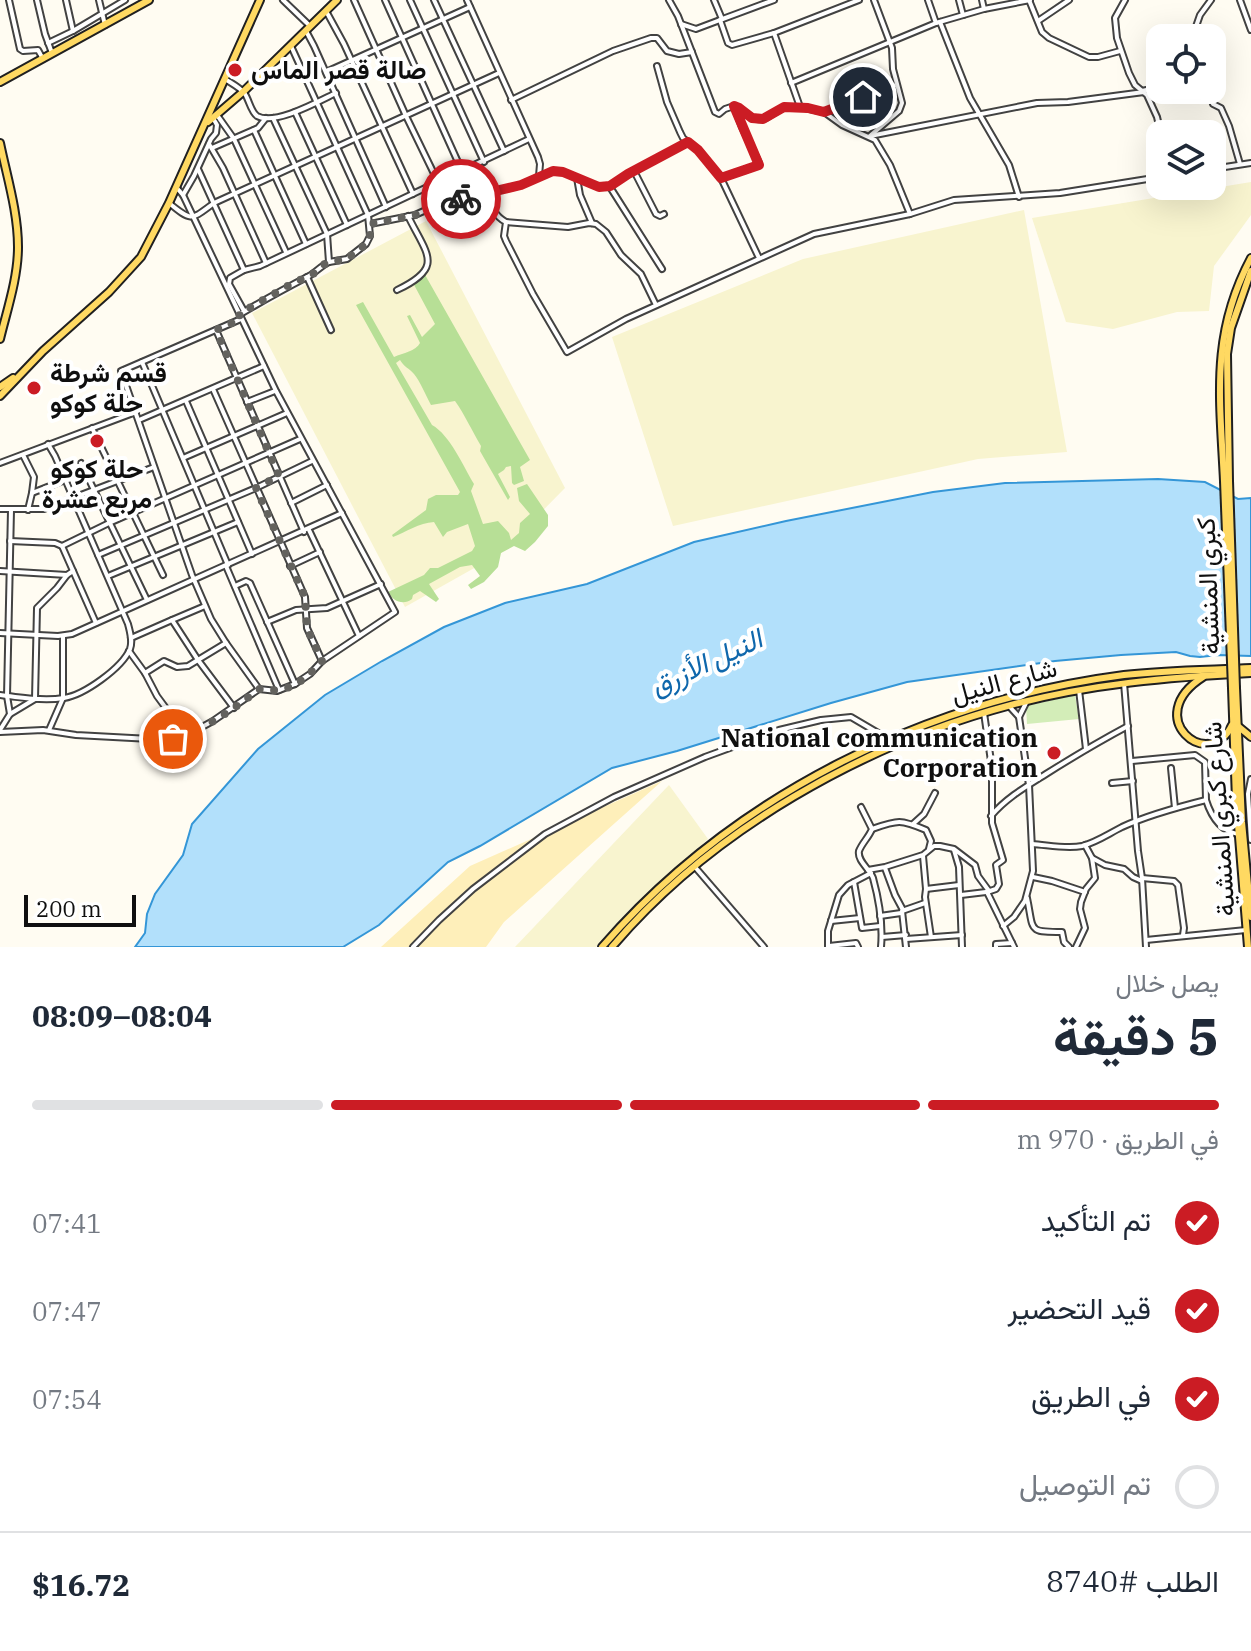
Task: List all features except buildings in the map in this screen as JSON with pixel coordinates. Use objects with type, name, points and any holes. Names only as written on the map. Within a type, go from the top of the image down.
[{"type":"main road","points":[[2,79],[149,0]]},
{"type":"main road","points":[[0,396],[137,262],[169,203],[260,0]]},
{"type":"main road","points":[[205,124],[244,91],[337,0]]},
{"type":"main road","points":[[0,143],[17,224],[18,249],[0,339]]},
{"type":"main road","points":[[1226,481],[1220,381],[1222,341],[1232,302],[1251,258]]},
{"type":"main road","points":[[1226,481],[1227,354],[1231,328],[1251,271]]},
{"type":"main road","points":[[0,387],[17,377]]},
{"type":"main road","name":"كبري المنشية","points":[[1226,481],[1234,688]]},
{"type":"main road","name":"شارع النيل","points":[[602,947],[667,879],[716,839],[781,794],[848,758],[1027,701],[1124,683],[1250,672]]},
{"type":"main road","name":"شارع النيل","points":[[612,947],[656,901],[731,839],[786,801],[850,767],[886,740],[985,705],[1071,684],[1133,674],[1250,672]]},
{"type":"main road","points":[[1206,675],[1188,689],[1180,701],[1176,717],[1180,730],[1196,743],[1211,743],[1224,737],[1236,724],[1251,737]]},
{"type":"main road","name":"شارع كبري المنشية","points":[[1234,688],[1251,917]]},
{"type":"main road","name":"شارع كبري المنشية","points":[[1236,724],[1238,834],[1248,947]]},
{"type":"main road","points":[[848,758],[850,767]]},
{"type":"main road","points":[[726,832],[731,839]]},
{"type":"main road","points":[[716,839],[722,846]]},
{"type":"street","points":[[9,0],[20,49],[38,50],[43,59]]},
{"type":"street","points":[[37,0],[52,53]]},
{"type":"street","points":[[66,0],[73,31]]},
{"type":"street","points":[[99,0],[105,25]]},
{"type":"street","points":[[48,43],[125,0]]},
{"type":"street","points":[[283,0],[308,28],[386,207]]},
{"type":"street","points":[[354,0],[438,182]]},
{"type":"street","points":[[385,0],[462,171]]},
{"type":"street","points":[[410,0],[484,162]]},
{"type":"street","points":[[434,0],[504,151]]},
{"type":"street","points":[[467,0],[540,164],[539,176]]},
{"type":"street","points":[[669,0],[715,112],[719,114],[734,106],[758,119],[768,118],[784,107],[800,107],[824,112],[842,125],[870,136],[884,153],[910,214]]},
{"type":"street","points":[[714,0],[730,45],[774,33],[859,0]]},
{"type":"street","points":[[681,24],[696,29],[774,0]]},
{"type":"street","points":[[870,136],[901,109],[890,42],[874,0]]},
{"type":"street","points":[[928,0],[966,90],[1009,165],[1019,197]]},
{"type":"street","points":[[959,0],[963,15]]},
{"type":"street","points":[[982,0],[984,9]]},
{"type":"street","points":[[791,83],[938,22],[998,3],[1030,0],[1045,35],[1080,55],[1093,58],[1120,51]]},
{"type":"street","points":[[1038,21],[1069,0]]},
{"type":"street","points":[[1125,0],[1114,22],[1120,51],[1135,85],[1143,92],[1158,120]]},
{"type":"street","points":[[1197,24],[1211,0]]},
{"type":"street","points":[[1240,0],[1251,30]]},
{"type":"street","points":[[326,72],[470,7]]},
{"type":"street","points":[[326,11],[413,194]]},
{"type":"street","points":[[774,33],[800,107]]},
{"type":"street","points":[[511,100],[617,49],[651,38],[657,38],[667,51],[679,54],[692,52]]},
{"type":"street","points":[[259,689],[226,643],[205,606],[121,371],[216,330],[329,262],[347,259],[366,244],[370,236],[368,215],[291,46]]},
{"type":"street","points":[[657,66],[683,138],[698,150],[721,178],[759,258]]},
{"type":"street","points":[[169,203],[187,217],[194,217],[214,203],[499,73]]},
{"type":"street","points":[[225,79],[244,91],[256,116],[266,118],[295,112],[336,93]]},
{"type":"street","points":[[824,112],[896,85]]},
{"type":"street","points":[[870,136],[1037,103],[1146,91]]},
{"type":"street","points":[[1213,104],[1221,108],[1240,164]]},
{"type":"street","points":[[721,178],[759,165],[734,106]]},
{"type":"street","points":[[295,112],[347,225]]},
{"type":"street","points":[[215,116],[234,139],[286,252]]},
{"type":"street","points":[[183,195],[217,129],[215,116]]},
{"type":"street","points":[[210,146],[254,130],[266,118]]},
{"type":"street","points":[[273,118],[327,234],[329,262]]},
{"type":"street","points":[[254,130],[306,244]]},
{"type":"street","points":[[241,315],[230,278],[529,139]]},
{"type":"street","points":[[370,224],[521,185],[547,172],[558,171],[599,187],[610,186],[688,142]]},
{"type":"street","points":[[210,146],[266,263]]},
{"type":"street","points":[[1226,166],[1251,163]]},
{"type":"street","points":[[198,169],[244,270]]},
{"type":"street","points":[[634,171],[656,214],[664,214]]},
{"type":"street","points":[[577,178],[580,195],[592,223],[606,232],[621,255],[641,274],[656,305]]},
{"type":"street","points":[[506,222],[506,241],[567,352],[626,319],[793,242],[823,232],[910,214],[948,201],[1060,193],[1146,179]]},
{"type":"street","points":[[610,186],[662,269]]},
{"type":"street","points":[[0,731],[48,731],[163,740],[179,737],[203,727],[259,689],[279,690],[295,684],[322,661],[395,612],[300,439],[194,217],[176,187]]},
{"type":"street","points":[[487,193],[493,210],[506,222],[568,227],[592,223]]},
{"type":"street","points":[[397,290],[423,276],[428,264],[427,255],[408,216]]},
{"type":"street","points":[[307,277],[331,330]]},
{"type":"street","points":[[216,330],[291,503],[320,552],[359,636]]},
{"type":"street","points":[[142,362],[279,690]]},
{"type":"street","points":[[139,420],[264,366]]},
{"type":"street","points":[[213,389],[305,597],[307,628],[322,661]]},
{"type":"street","points":[[247,402],[276,391]]},
{"type":"street","points":[[186,401],[252,554]]},
{"type":"street","points":[[0,463],[136,412]]},
{"type":"street","points":[[183,458],[287,413]]},
{"type":"street","points":[[92,428],[163,575]]},
{"type":"street","points":[[62,546],[300,439]]},
{"type":"street","points":[[0,695],[35,699],[76,696],[120,662],[129,651],[129,627],[48,444]]},
{"type":"street","points":[[23,455],[34,477],[28,510]]},
{"type":"street","points":[[98,555],[313,461]]},
{"type":"street","points":[[81,463],[147,600]]},
{"type":"street","points":[[0,509],[44,509],[154,467]]},
{"type":"street","points":[[32,493],[65,480]]},
{"type":"street","points":[[291,503],[327,485]]},
{"type":"street","points":[[10,714],[7,696],[11,510]]},
{"type":"street","points":[[0,633],[63,636],[342,513]]},
{"type":"street","points":[[108,576],[238,522]]},
{"type":"street","points":[[10,541],[62,546],[96,623]]},
{"type":"street","points":[[290,566],[320,552]]},
{"type":"street","points":[[0,571],[67,575]]},
{"type":"street","points":[[35,699],[38,605],[73,571]]},
{"type":"street","points":[[235,586],[246,581],[250,583],[295,684]]},
{"type":"street","points":[[267,622],[296,610],[327,608],[381,584]]},
{"type":"street","points":[[131,638],[205,606]]},
{"type":"street","points":[[172,620],[234,708]]},
{"type":"street","points":[[48,731],[63,698],[63,636]]},
{"type":"street","points":[[145,673],[161,662],[183,667],[226,643]]},
{"type":"street","points":[[129,651],[171,715],[179,737]]},
{"type":"street","points":[[1124,683],[1146,947]]},
{"type":"street","points":[[1079,690],[1086,749]]},
{"type":"street","points":[[0,731],[10,714],[35,699]]},
{"type":"street","points":[[1019,717],[1027,701]]},
{"type":"street","points":[[1003,926],[1018,913],[1032,877],[1029,785],[1019,717],[1009,706]]},
{"type":"street","points":[[961,895],[996,889],[999,884],[996,865],[1003,860],[991,816],[992,768],[984,713]]},
{"type":"street","points":[[413,947],[473,889],[545,834],[614,797],[705,757],[779,730],[851,717],[886,740]]},
{"type":"street","points":[[991,816],[1029,785],[1128,726]]},
{"type":"street","points":[[1131,761],[1199,756],[1205,762],[1209,809],[1222,829],[1238,834]]},
{"type":"street","points":[[1171,768],[1175,808]]},
{"type":"street","points":[[1251,779],[1251,840]]},
{"type":"street","points":[[1112,783],[1133,781]]},
{"type":"street","points":[[913,824],[924,814],[935,793]]},
{"type":"street","points":[[1032,844],[1085,845],[1123,827],[1206,800]]},
{"type":"street","points":[[861,807],[872,829]]},
{"type":"street","points":[[881,947],[877,895],[859,851],[872,829],[895,821],[926,830],[931,841],[925,853],[929,936],[926,947]]},
{"type":"street","points":[[858,947],[856,943],[828,946],[827,936],[842,890],[870,872],[925,853],[937,845],[954,849],[975,865],[1013,945]]},
{"type":"street","points":[[1076,947],[1085,928],[1080,907],[1085,892],[1095,878],[1092,858],[1085,845]]},
{"type":"street","points":[[954,849],[959,867],[962,947]]},
{"type":"street","points":[[1092,858],[1124,869],[1142,880],[1174,881],[1178,885],[1184,928],[1182,936]]},
{"type":"street","points":[[695,867],[764,947]]},
{"type":"street","points":[[885,867],[902,911],[906,947]]},
{"type":"street","points":[[1032,877],[1085,892]]},
{"type":"street","points":[[854,881],[862,928],[880,926]]},
{"type":"street","points":[[926,889],[959,885]]},
{"type":"street","points":[[1027,896],[1033,927],[1039,932],[1062,932],[1064,942],[1069,947]]},
{"type":"street","points":[[880,916],[926,903]]},
{"type":"street","points":[[831,921],[860,918]]},
{"type":"street","points":[[1146,940],[1246,930]]},
{"type":"street","points":[[882,937],[962,935]]},
{"type":"street","points":[[996,947],[996,944],[1013,945]]},
{"type":"shaded area","points":[[1251,182],[1251,215],[1214,266],[1209,311],[1177,312],[1113,329],[1066,322],[1032,218],[1146,199],[1226,200],[1226,186]]},
{"type":"shaded area","points":[[1024,210],[1067,452],[978,459],[673,526],[612,337],[803,259]]},
{"type":"shaded area","points":[[426,221],[565,488],[501,553],[405,607],[252,313]]},
{"type":"shaded area","points":[[669,785],[708,839],[629,910],[596,947],[515,947]]},
{"type":"green space","points":[[424,273],[530,460],[520,467],[524,481],[512,483],[511,466],[498,474],[510,497],[508,500],[455,401],[431,405],[414,374],[400,360],[396,363],[432,425],[450,443],[474,484],[471,491],[483,524],[498,521],[511,540],[519,533],[520,523],[530,514],[519,501],[517,488],[527,484],[548,515],[548,526],[525,551],[514,546],[501,553],[498,567],[484,582],[471,589],[468,585],[480,576],[472,565],[460,567],[429,584],[439,599],[436,602],[420,591],[409,601],[402,602],[395,600],[388,592],[424,575],[430,568],[438,568],[472,551],[475,546],[468,524],[447,532],[443,537],[434,522],[392,535],[426,510],[428,499],[436,495],[458,495],[460,492],[356,305],[363,302],[394,357],[412,350],[420,343],[407,316],[410,315],[422,337],[435,324],[412,281]]},
{"type":"green space","points":[[1075,695],[1079,719],[1027,724],[1026,706]]},
{"type":"sand","points":[[662,781],[504,922],[486,947],[381,947],[470,866]]},
{"type":"water","name":"النيل الأزرق","points":[[1158,479],[1205,482],[1238,499],[1251,498],[1251,656],[1200,657],[1176,652],[1121,655],[907,682],[612,768],[448,862],[379,925],[343,947],[135,947],[145,933],[147,914],[155,894],[183,855],[192,824],[258,749],[325,695],[444,627],[505,603],[587,584],[694,542],[786,521],[933,492],[1005,483]]},
{"type":"waterway","points":[[182,195],[188,211]]},
{"type":"waterway","points":[[352,528],[381,582]]},
{"type":"way so far","points":[[173,739],[225,715],[259,689],[277,691],[295,684],[322,661],[307,628],[305,597],[256,488],[279,476],[216,330],[241,319],[239,314],[312,275],[323,265],[347,259],[366,244],[370,224],[415,215],[439,204],[461,199]]},
{"type":"place","name":"صالة قصر الماس","points":[[235,70]]},
{"type":"place","name":"قسم شرطة حلة كوكو","points":[[34,388]]},
{"type":"place","name":"حلة كوكو مربع عشرة","points":[[97,441]]},
{"type":"place","name":"National communication Corporation","points":[[1054,753]]},
{"type":"route","points":[[461,199],[521,185],[553,171],[599,187],[610,186],[688,142],[721,178],[759,165],[734,106],[752,118],[763,119],[784,107],[824,112],[863,97]]}]
